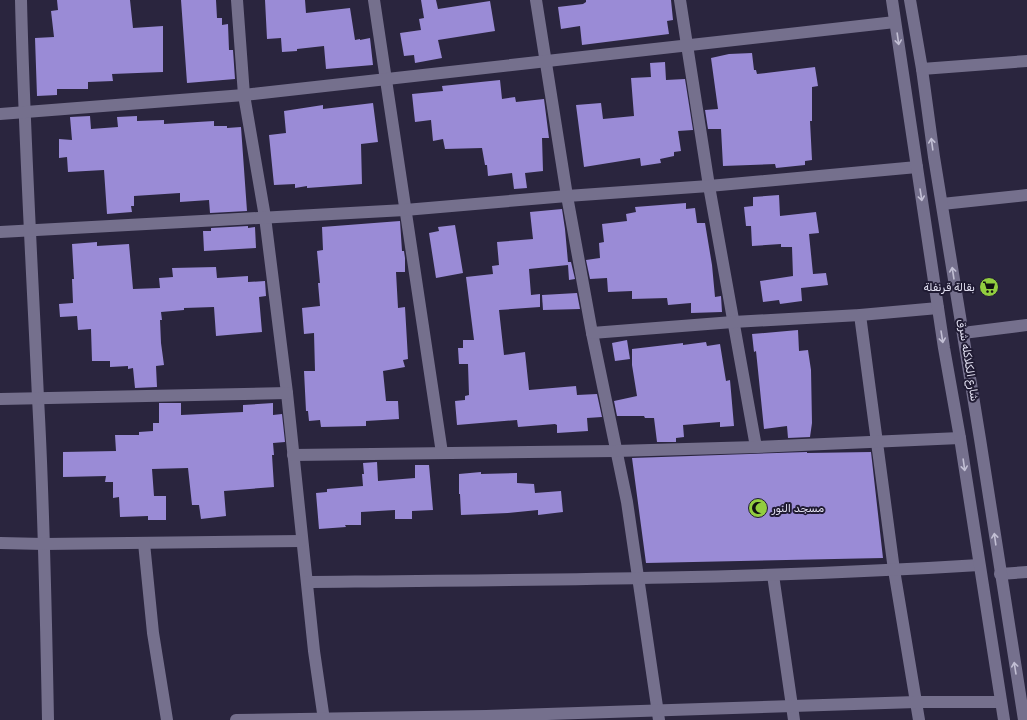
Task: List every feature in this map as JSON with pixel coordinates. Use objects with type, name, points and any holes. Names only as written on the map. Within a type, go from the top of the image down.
[{"type":"street","points":[[21,0],[24,113],[31,229],[44,544],[48,720]]},
{"type":"street","points":[[237,0],[244,95],[265,217],[287,393],[314,651],[324,719]]},
{"type":"street","points":[[374,0],[442,454]]},
{"type":"street","points":[[536,0],[567,196],[592,333],[627,502],[658,716]]},
{"type":"street","points":[[680,0],[709,186],[756,447]]},
{"type":"street","name":"شارع الكلاكله شرق","points":[[892,0],[938,308],[1004,720]]},
{"type":"street","name":"شارع الكلاكله شرق","points":[[910,0],[1000,574],[1024,696],[1024,720]]},
{"type":"street","points":[[0,114],[244,95],[895,22]]},
{"type":"street","points":[[922,69],[1027,61]]},
{"type":"street","points":[[0,232],[31,229],[405,210],[567,196],[709,186],[917,167]]},
{"type":"street","points":[[942,204],[1027,195]]},
{"type":"street","points":[[592,333],[733,322],[860,315],[938,308]]},
{"type":"street","points":[[860,315],[894,570],[918,720]]},
{"type":"street","points":[[963,333],[1027,325]]},
{"type":"street","points":[[0,399],[287,393]]},
{"type":"street","points":[[293,455],[616,451],[756,447],[960,438]]},
{"type":"street","points":[[0,543],[44,544],[302,541]]},
{"type":"street","points":[[144,543],[153,632],[167,720]]},
{"type":"street","points":[[307,582],[772,575],[979,565]]},
{"type":"street","points":[[1000,574],[1027,572]]},
{"type":"street","points":[[772,575],[794,720]]},
{"type":"street","points":[[236,720],[658,716],[792,705],[916,702],[1001,702]]},
{"type":"building","points":[[57,0],[130,0],[133,28],[163,26],[163,72],[112,74],[113,81],[88,82],[88,89],[57,89],[57,95],[37,96],[35,38],[54,37],[51,11],[58,10]]},
{"type":"building","points":[[181,0],[216,0],[217,18],[222,18],[222,25],[228,24],[229,50],[233,50],[235,79],[187,83]]},
{"type":"building","points":[[265,0],[305,0],[306,13],[350,8],[355,40],[370,38],[373,65],[326,69],[324,46],[282,52],[281,38],[267,39]]},
{"type":"building","points":[[421,0],[436,0],[438,9],[490,1],[495,31],[438,40],[442,58],[415,63],[414,55],[404,56],[400,33],[421,30],[419,19],[424,18]]},
{"type":"building","points":[[586,0],[671,0],[673,20],[667,21],[669,34],[582,45],[580,26],[561,29],[558,7],[583,4]]},
{"type":"building","points":[[752,53],[754,70],[756,70],[757,74],[815,67],[818,86],[812,87],[812,121],[810,121],[812,160],[805,161],[805,165],[776,168],[775,164],[723,166],[721,129],[708,129],[705,110],[718,109],[711,58],[729,54]]},
{"type":"building","points":[[665,62],[666,80],[685,79],[693,130],[678,131],[681,151],[674,152],[674,156],[660,159],[661,163],[641,166],[640,158],[584,167],[576,105],[601,103],[603,119],[634,116],[631,78],[651,77],[650,63]]},
{"type":"building","points":[[500,80],[502,99],[515,97],[516,102],[544,99],[549,138],[542,138],[543,171],[525,173],[527,188],[514,189],[512,173],[488,176],[487,165],[485,165],[482,148],[445,149],[443,139],[433,141],[431,120],[415,122],[412,94],[443,91],[442,86]]},
{"type":"building","points":[[373,103],[378,142],[361,144],[362,184],[307,188],[307,186],[295,188],[295,184],[274,185],[269,135],[286,133],[284,111],[323,105],[323,109]]},
{"type":"building","points":[[90,116],[91,129],[118,127],[117,117],[137,116],[137,121],[164,120],[164,124],[214,121],[214,126],[227,126],[227,128],[241,127],[247,211],[210,213],[209,200],[180,202],[180,193],[134,196],[134,206],[131,206],[132,212],[107,214],[104,170],[68,172],[67,157],[59,158],[59,139],[72,140],[70,117]]},
{"type":"building","points":[[779,195],[780,216],[816,212],[819,233],[809,234],[813,274],[826,273],[828,285],[801,288],[802,301],[780,304],[779,300],[763,302],[760,281],[793,276],[792,247],[781,247],[781,244],[752,246],[751,226],[746,226],[744,207],[753,206],[753,197]]},
{"type":"building","points":[[686,203],[686,209],[695,208],[697,223],[705,223],[712,265],[715,297],[721,296],[722,312],[691,313],[691,303],[668,305],[667,298],[632,299],[632,291],[608,292],[607,278],[590,279],[586,260],[600,258],[599,243],[604,242],[602,224],[627,221],[626,214],[636,212],[635,207]]},
{"type":"building","points":[[562,209],[568,262],[571,262],[575,279],[569,280],[568,265],[529,269],[531,295],[540,294],[540,307],[499,310],[504,355],[525,352],[529,390],[576,386],[577,395],[597,394],[602,417],[587,418],[588,431],[557,433],[557,425],[555,424],[518,427],[517,420],[457,425],[455,401],[465,400],[465,396],[469,395],[468,364],[459,364],[458,348],[463,348],[463,340],[474,340],[466,277],[493,274],[492,266],[499,265],[497,242],[533,239],[530,212]]},
{"type":"building","points":[[400,221],[402,251],[404,251],[405,258],[405,272],[396,272],[398,308],[405,307],[408,359],[403,360],[405,367],[383,371],[386,401],[398,401],[399,419],[366,421],[366,426],[321,427],[320,420],[309,421],[308,411],[306,411],[304,371],[315,371],[314,333],[304,334],[302,308],[320,306],[318,283],[320,283],[317,251],[323,250],[322,227]]},
{"type":"building","points":[[455,225],[463,273],[436,278],[429,233],[439,231],[438,227]]},
{"type":"building","points":[[248,226],[248,228],[255,227],[256,248],[204,251],[203,231],[211,231],[211,228]]},
{"type":"building","points":[[97,242],[97,246],[129,244],[133,289],[160,288],[159,278],[173,277],[172,268],[216,267],[217,278],[248,276],[248,282],[265,281],[266,296],[259,297],[262,332],[216,336],[214,307],[184,308],[184,310],[161,312],[161,343],[164,365],[156,366],[157,387],[135,388],[133,368],[128,369],[128,366],[110,367],[110,361],[92,361],[91,329],[78,330],[77,316],[60,317],[59,304],[73,303],[72,279],[74,279],[72,244]]},
{"type":"building","points":[[577,293],[580,309],[543,310],[542,295]]},
{"type":"building","points":[[798,330],[799,351],[808,350],[811,370],[812,423],[810,437],[788,438],[787,426],[764,429],[756,351],[754,352],[752,334]]},
{"type":"building","points":[[627,340],[630,359],[615,361],[612,343]]},
{"type":"building","points":[[706,342],[707,346],[720,344],[726,381],[730,380],[734,426],[720,427],[720,422],[683,425],[684,437],[676,438],[676,442],[657,442],[654,418],[645,418],[644,416],[617,416],[614,401],[637,396],[632,365],[632,349]]},
{"type":"building","points":[[159,403],[181,403],[181,415],[243,412],[243,405],[273,403],[273,415],[282,414],[285,442],[273,443],[274,455],[272,455],[274,487],[224,491],[226,516],[201,519],[199,505],[192,505],[188,468],[152,469],[154,496],[166,496],[166,520],[148,520],[148,516],[120,517],[119,497],[113,498],[113,482],[105,482],[106,476],[63,477],[63,452],[116,451],[115,435],[139,435],[139,432],[153,431],[153,423],[159,423]]},
{"type":"building","name":"مسجد النور","points":[[807,452],[871,452],[883,558],[646,563],[632,458]]},
{"type":"building","points":[[377,462],[378,481],[415,478],[415,465],[429,465],[433,510],[412,511],[412,519],[395,519],[395,510],[361,512],[361,525],[345,525],[346,527],[319,529],[316,493],[327,492],[327,489],[363,486],[363,463]]},
{"type":"building","points":[[481,472],[481,474],[517,473],[517,483],[534,484],[535,493],[561,491],[563,512],[538,515],[538,510],[461,515],[459,474]]},
{"type":"place","name":"بقالة قرنفلة","points":[[989,287]]},
{"type":"place","name":"مسجد النور","points":[[758,508]]}]
